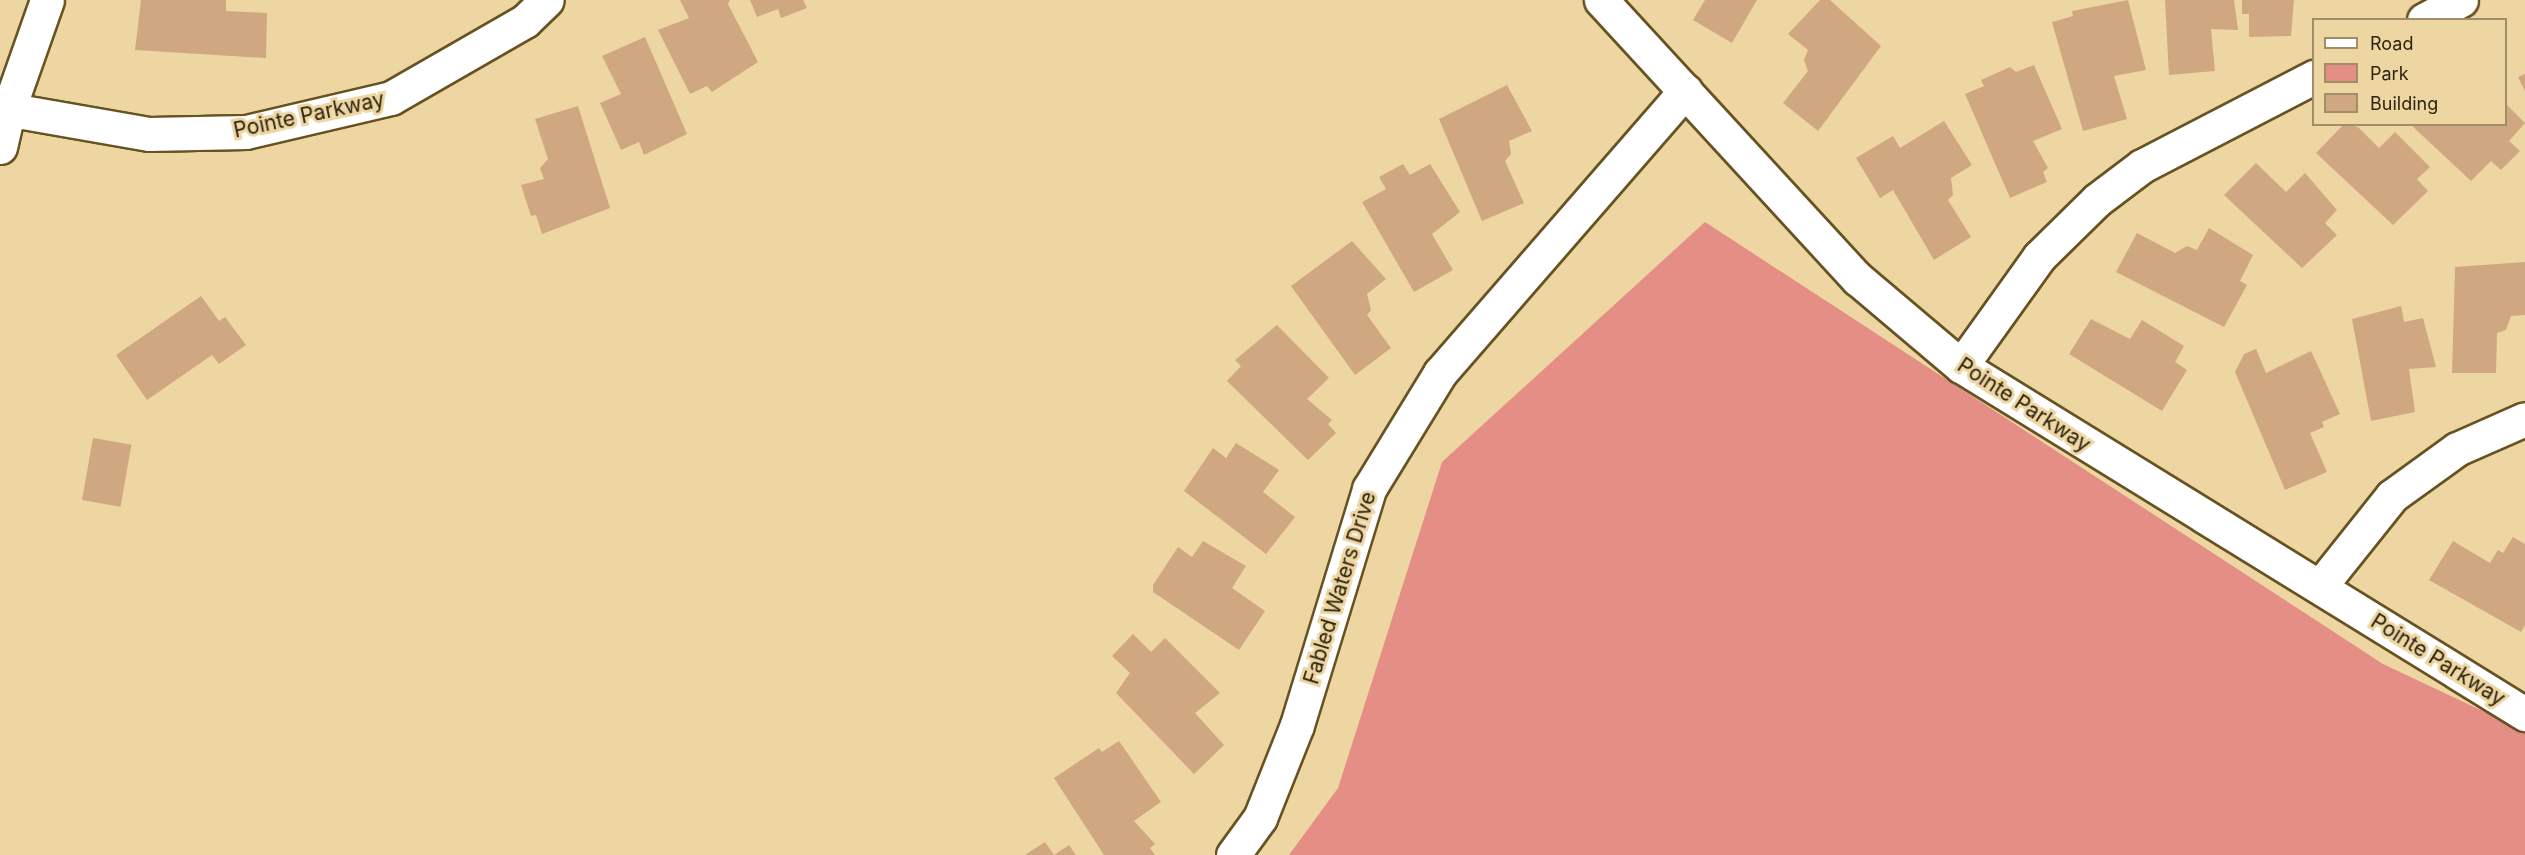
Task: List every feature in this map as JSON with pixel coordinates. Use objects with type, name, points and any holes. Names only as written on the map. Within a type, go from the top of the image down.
[{"type":"street","points":[[0,147],[3,104],[47,0]]},
{"type":"street","name":"Pointe Parkway","points":[[3,104],[149,134],[246,132],[391,98],[525,21],[547,0]]},
{"type":"street","name":"Pointe Parkway","points":[[1601,0],[1858,279],[1961,366],[2143,482],[2321,585],[2412,648],[2525,714]]},
{"type":"street","points":[[2428,18],[2461,0]]},
{"type":"street","points":[[1961,366],[2039,257],[2097,200],[2142,166],[2312,78]]},
{"type":"street","name":"Fabled Waters Drive","points":[[1233,855],[1260,818],[1297,725],[1369,489],[1440,373],[1685,91]]},
{"type":"street","points":[[2321,585],[2392,496],[2457,449],[2525,419]]},
{"type":"green space","points":[[1705,222],[2383,664],[2525,731],[2525,855],[1289,855],[1338,788],[1442,462]]},
{"type":"building","points":[[141,0],[226,0],[226,11],[267,13],[266,58],[135,50]]},
{"type":"building","points":[[680,0],[730,0],[728,4],[758,62],[712,92],[707,86],[690,94],[658,30],[689,18]]},
{"type":"building","points":[[750,0],[803,0],[807,8],[781,18],[778,9],[757,17]]},
{"type":"building","points":[[1705,0],[1757,0],[1732,43],[1693,20]]},
{"type":"building","points":[[1820,0],[1830,0],[1881,46],[1818,131],[1783,103],[1808,71],[1804,60],[1808,50],[1788,34]]},
{"type":"building","points":[[2128,0],[2146,70],[2114,76],[2127,119],[2083,131],[2052,22],[2073,16],[2072,11]]},
{"type":"building","points":[[2165,0],[2234,0],[2238,30],[2211,29],[2215,71],[2169,75]]},
{"type":"building","points":[[2242,0],[2294,0],[2291,36],[2249,37],[2249,14],[2242,14]]},
{"type":"building","points":[[645,37],[687,134],[644,155],[639,142],[621,150],[600,103],[621,94],[602,56]]},
{"type":"building","points":[[2034,65],[2062,129],[2033,141],[2048,168],[2043,172],[2047,182],[2010,198],[1965,94],[1984,86],[1981,80],[2010,67],[2016,72]]},
{"type":"building","points":[[2525,74],[2525,91],[2518,77]]},
{"type":"building","points":[[1507,85],[1532,131],[1509,141],[1511,154],[1505,161],[1524,203],[1482,221],[1439,119]]},
{"type":"building","points":[[2507,105],[2525,123],[2509,141],[2520,151],[2501,170],[2491,161],[2471,181],[2412,126],[2507,126]]},
{"type":"building","points":[[578,106],[610,208],[542,234],[536,215],[531,216],[521,185],[544,179],[540,168],[548,159],[535,119]]},
{"type":"building","points":[[1944,121],[1972,165],[1951,178],[1953,195],[1948,200],[1971,237],[1934,260],[1893,190],[1880,198],[1856,158],[1893,136],[1900,148]]},
{"type":"building","points":[[2342,126],[2358,127],[2379,148],[2395,132],[2430,167],[2417,179],[2428,191],[2393,225],[2316,153]]},
{"type":"building","points":[[2256,163],[2286,192],[2305,173],[2337,210],[2325,223],[2337,235],[2302,268],[2224,195]]},
{"type":"building","points":[[1403,164],[1410,175],[1430,164],[1460,212],[1432,234],[1453,270],[1414,292],[1362,202],[1386,189],[1379,177]]},
{"type":"building","points":[[2209,228],[2253,255],[2240,281],[2247,285],[2224,327],[2116,272],[2137,233],[2175,253],[2187,246],[2197,250]]},
{"type":"building","points":[[1352,241],[1386,279],[1367,294],[1371,310],[1367,315],[1391,348],[1355,375],[1291,286]]},
{"type":"building","points":[[2525,262],[2525,315],[2511,316],[2506,330],[2497,333],[2496,373],[2452,373],[2455,267]]},
{"type":"building","points":[[201,296],[219,321],[225,317],[246,345],[219,364],[212,355],[147,400],[116,355]]},
{"type":"building","points":[[2401,306],[2404,322],[2423,318],[2436,367],[2409,369],[2415,412],[2371,421],[2352,319]]},
{"type":"building","points":[[2091,319],[2130,339],[2142,320],[2184,346],[2175,362],[2187,370],[2162,411],[2069,354]]},
{"type":"building","points":[[1277,325],[1329,378],[1307,399],[1332,420],[1328,424],[1336,433],[1308,460],[1227,381],[1241,366],[1235,360]]},
{"type":"building","points":[[2256,349],[2266,373],[2311,351],[2340,414],[2322,422],[2324,427],[2310,433],[2327,472],[2285,490],[2235,372],[2244,354]]},
{"type":"building","points":[[93,438],[131,445],[120,507],[82,500]]},
{"type":"building","points":[[1236,443],[1279,470],[1263,492],[1295,517],[1266,554],[1184,491],[1213,448],[1226,458]]},
{"type":"building","points":[[2513,537],[2525,544],[2525,625],[2521,632],[2429,580],[2453,541],[2490,563],[2498,550],[2503,553]]},
{"type":"building","points":[[1203,541],[1246,566],[1232,588],[1265,611],[1239,650],[1153,592],[1153,585],[1178,547],[1192,557]]},
{"type":"building","points":[[1133,634],[1151,652],[1165,638],[1220,693],[1195,713],[1224,745],[1194,774],[1116,693],[1130,673],[1112,656]]},
{"type":"building","points":[[1119,741],[1161,802],[1134,821],[1155,844],[1150,848],[1155,855],[1104,855],[1054,778],[1099,748],[1102,752]]},
{"type":"building","points":[[1045,842],[1054,855],[1025,855]]},
{"type":"building","points":[[1069,845],[1076,855],[1054,855]]}]
